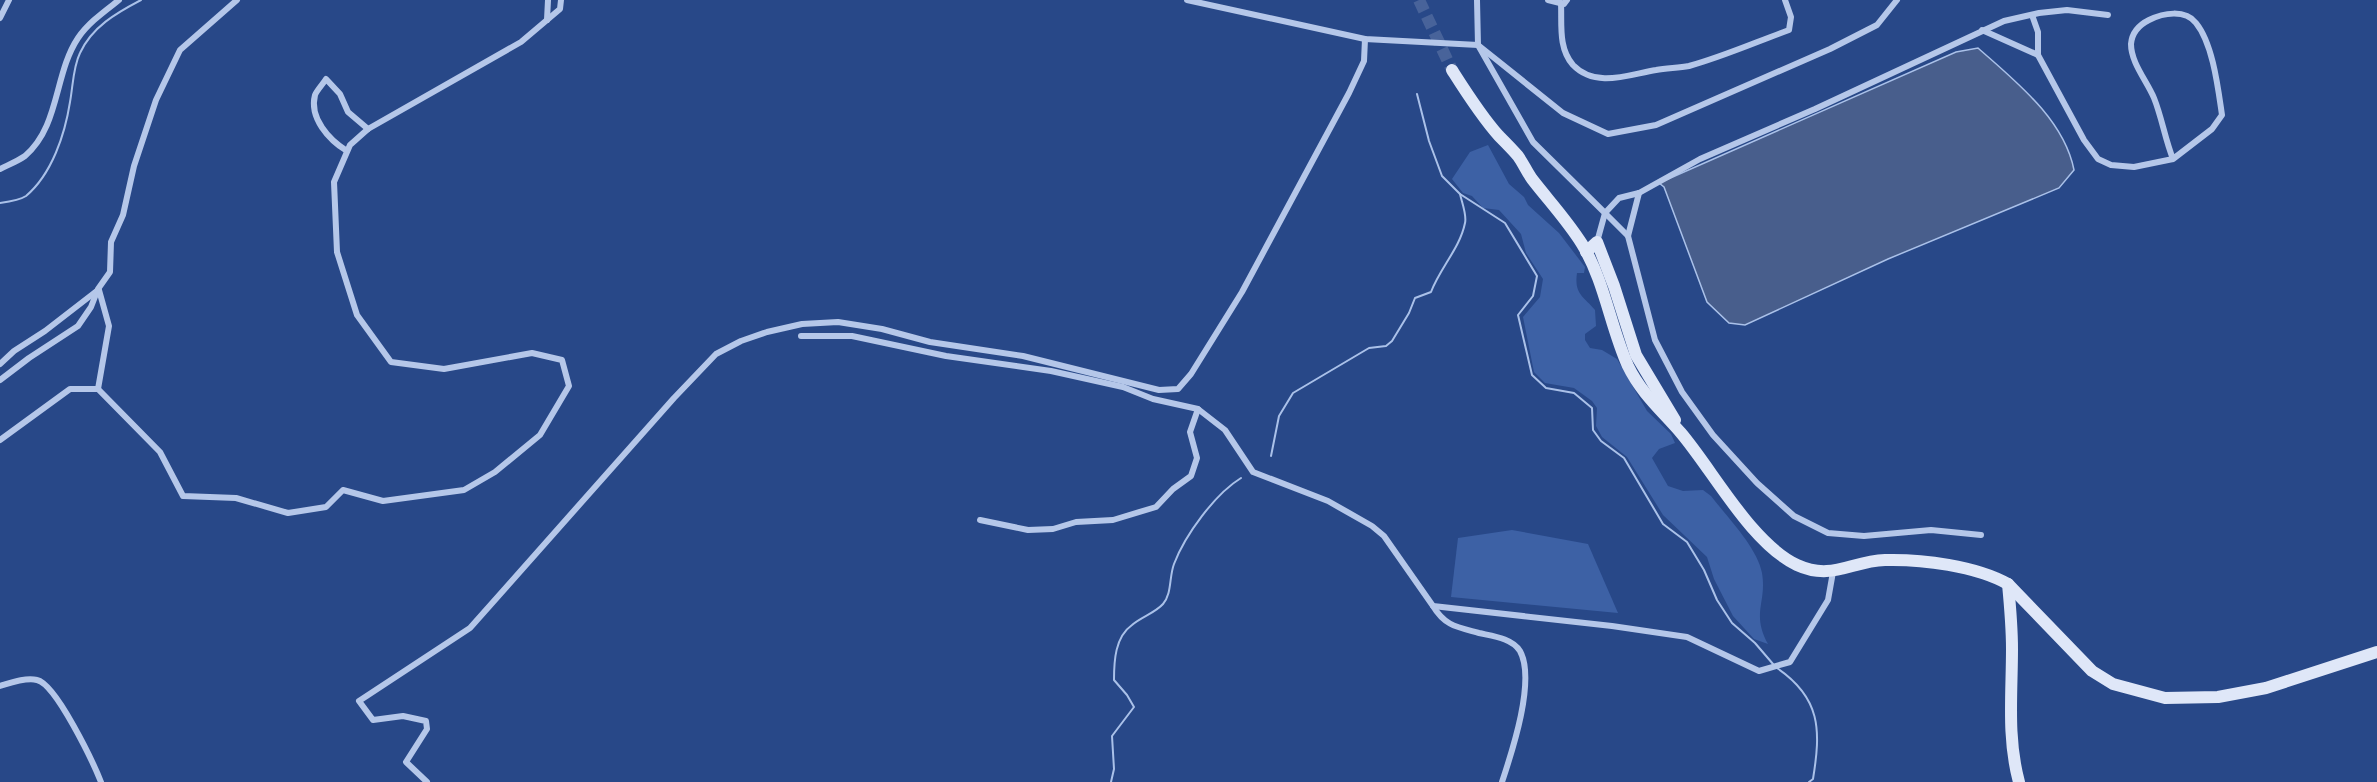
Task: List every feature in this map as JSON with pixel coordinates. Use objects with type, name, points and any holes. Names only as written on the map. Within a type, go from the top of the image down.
[{"type":"street","points":[[0,18],[9,0]]},
{"type":"street","points":[[0,169],[24,156],[44,134],[67,60],[78,37],[119,0]]},
{"type":"street","points":[[0,380],[78,326],[91,307],[98,289],[110,272],[111,242],[123,215],[141,144],[156,100],[180,50],[237,0]]},
{"type":"street","points":[[547,21],[548,0]]},
{"type":"street","points":[[0,440],[70,389],[98,388],[160,452],[183,496],[236,498],[288,513],[326,507],[343,490],[383,501],[464,490],[495,472],[540,435],[569,386],[562,360],[532,353],[444,369],[391,362],[357,315],[338,252],[334,182],[350,145],[368,129],[521,42],[560,9],[561,0]]},
{"type":"street","points":[[1187,0],[1365,39],[1478,45],[1563,113],[1608,134],[1656,125],[1830,50],[1877,25],[1897,0]]},
{"type":"street","points":[[1477,0],[1478,45],[1533,142],[1628,236]]},
{"type":"street","points":[[1548,0],[1564,2],[1561,36],[1564,50],[1573,65],[1585,73],[1604,79],[1631,77],[1654,70],[1688,66],[1788,30],[1791,17],[1785,0]]},
{"type":"street","points":[[1586,252],[1597,242],[1605,213],[1619,198],[1639,193],[1700,159],[1815,109],[1982,30],[2004,21],[2067,10],[2108,15]]},
{"type":"street","points":[[2032,15],[2038,32],[2038,55],[2084,140],[2098,159],[2111,165],[2134,167],[2173,159],[2197,143],[2212,129],[2222,115],[2213,65],[2195,21],[2184,15],[2165,13],[2143,23],[2133,33],[2131,45],[2135,61],[2154,98],[2173,159]]},
{"type":"street","points":[[1982,30],[2038,55]]},
{"type":"street","points":[[427,782],[406,762],[427,729],[426,721],[403,716],[373,720],[359,701],[470,628],[674,398],[716,354],[741,341],[767,332],[802,324],[838,322],[882,329],[930,342],[1023,356],[1160,390],[1178,389],[1191,374],[1242,292],[1326,135],[1364,61],[1365,39]]},
{"type":"street","points":[[1452,70],[1499,136],[1518,157],[1568,223],[1586,252],[1602,284],[1620,348],[1630,369],[1657,409],[1680,432],[1709,473],[1779,554],[1813,571],[1833,572],[1861,562],[1885,560],[1965,569],[1995,577],[2008,584],[2092,671],[2113,684],[2164,698],[2218,698],[2266,688],[2377,652]]},
{"type":"street","points":[[347,151],[333,143],[321,127],[314,111],[315,94],[326,79],[340,94],[348,112],[368,129]]},
{"type":"street","points":[[1639,193],[1628,236],[1655,340],[1682,392],[1713,435],[1757,483],[1794,516],[1828,533],[1864,536],[1931,530],[1981,535]]},
{"type":"street","points":[[1597,242],[1636,355],[1649,380],[1673,415],[1680,432]]},
{"type":"street","points":[[0,364],[98,289]]},
{"type":"street","points":[[98,289],[109,326],[98,388]]},
{"type":"street","points":[[801,336],[852,336],[946,356],[1051,371],[1124,387],[1153,399],[1198,409],[1225,430],[1252,472],[1328,501],[1372,526],[1384,537],[1441,619],[1455,626],[1509,640],[1520,651],[1526,674],[1521,713],[1502,782]]},
{"type":"street","points":[[980,520],[1028,530],[1053,529],[1076,522],[1113,520],[1156,507],[1173,489],[1191,476],[1197,458],[1190,432],[1198,409]]},
{"type":"street","points":[[1433,606],[1612,626],[1687,637],[1759,671],[1790,662],[1828,600],[1833,572]]},
{"type":"street","points":[[2008,584],[2012,648],[2010,726],[2013,758],[2019,782]]},
{"type":"street","points":[[0,686],[37,680],[51,688],[89,754],[101,782]]},
{"type":"shaded area","points":[[1978,48],[2036,102],[2060,134],[2069,151],[2074,170],[2059,188],[1888,259],[1745,325],[1729,323],[1707,302],[1664,187],[1659,183],[1956,52]]},
{"type":"shaded area","points":[[1488,145],[1509,184],[1559,233],[1585,267],[1584,273],[1577,273],[1577,286],[1580,294],[1595,310],[1596,326],[1585,334],[1585,340],[1590,348],[1602,350],[1617,359],[1647,411],[1671,434],[1675,443],[1659,449],[1652,458],[1668,486],[1683,491],[1703,490],[1711,496],[1754,553],[1762,573],[1763,592],[1760,616],[1768,644],[1754,639],[1733,616],[1714,579],[1707,557],[1663,515],[1627,457],[1602,437],[1596,426],[1597,408],[1592,401],[1574,388],[1545,383],[1534,372],[1523,317],[1540,297],[1543,279],[1526,253],[1521,234],[1499,210],[1483,208],[1472,196],[1463,193],[1452,179],[1470,152]]},
{"type":"shaded area","points":[[1512,530],[1588,544],[1618,613],[1451,597],[1458,538]]},
{"type":"waterway","points":[[0,203],[26,196],[43,177],[50,165],[65,127],[76,64],[85,44],[98,28],[141,0]]},
{"type":"waterway","points":[[1417,94],[1429,141],[1442,176],[1460,194],[1505,223],[1537,276],[1533,296],[1518,315],[1532,375],[1546,388],[1574,393],[1592,408],[1593,430],[1601,441],[1624,458],[1663,524],[1687,542],[1704,570],[1717,600],[1732,623],[1755,643],[1773,664]]},
{"type":"waterway","points":[[1271,456],[1279,416],[1293,393],[1369,348],[1386,346],[1392,341],[1409,313],[1415,298],[1431,292],[1465,223],[1460,194]]},
{"type":"waterway","points":[[1111,782],[1114,769],[1112,736],[1134,707],[1114,680],[1115,657],[1119,643],[1126,630],[1156,610],[1166,600],[1172,569],[1185,541],[1211,505],[1241,478]]},
{"type":"waterway","points":[[1777,668],[1792,679],[1802,691],[1810,703],[1814,716],[1817,730],[1816,761],[1813,779],[1809,782]]},
{"type":"tunnel","points":[[1419,0],[1452,70]]}]
